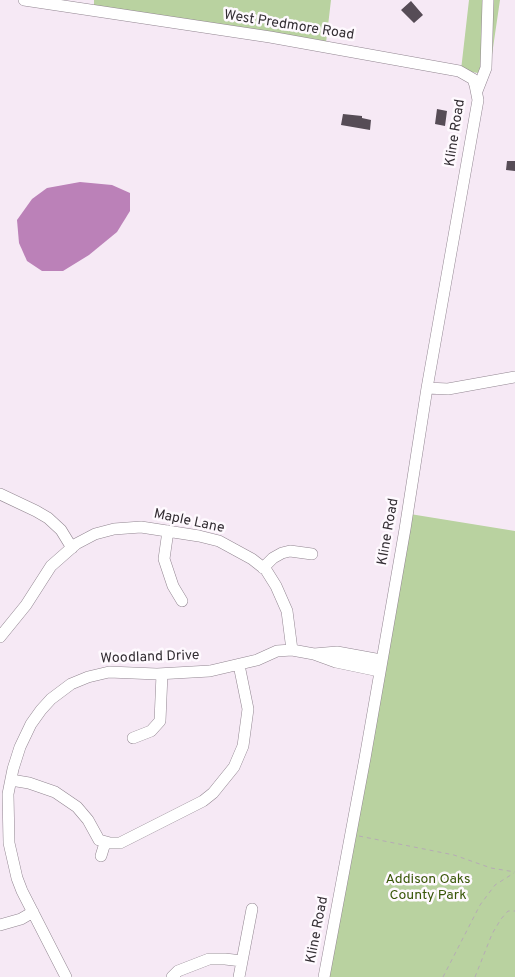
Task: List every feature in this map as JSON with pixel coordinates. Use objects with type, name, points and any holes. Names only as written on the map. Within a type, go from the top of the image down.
[{"type":"street","name":"West Predmore Road","points":[[24,0],[270,37],[459,71],[473,79],[478,91]]},
{"type":"street","points":[[107,0],[107,12]]},
{"type":"street","name":"Kline Road","points":[[324,977],[405,529],[478,91],[486,68],[488,0]]},
{"type":"street","points":[[427,388],[448,389],[515,377]]},
{"type":"street","points":[[0,494],[48,518],[61,530],[72,548]]},
{"type":"street","name":"Maple Lane","points":[[0,637],[26,605],[51,566],[72,548],[95,534],[114,529],[141,527],[168,530],[219,541],[252,558],[263,568],[276,586],[287,611],[292,650]]},
{"type":"street","points":[[168,530],[164,559],[173,586],[182,601]]},
{"type":"street","points":[[263,568],[273,558],[282,553],[312,554]]},
{"type":"street","name":"Woodland Drive","points":[[66,977],[17,878],[9,843],[4,834],[10,780],[20,747],[31,724],[51,699],[71,684],[88,677],[109,672],[162,674],[210,671],[257,660],[276,651],[292,650],[314,654],[336,662],[380,665]]},
{"type":"street","points":[[10,780],[45,788],[77,807],[88,820],[99,840],[105,843],[120,843],[203,802],[213,793],[234,767],[244,746],[248,709],[239,665]]},
{"type":"street","points":[[133,738],[150,731],[160,721],[162,674]]},
{"type":"street","points":[[101,856],[105,843]]},
{"type":"street","points":[[239,977],[252,909]]},
{"type":"street","points":[[0,925],[21,919],[33,912]]},
{"type":"street","points":[[172,977],[178,971],[209,959],[242,961]]},
{"type":"path","points":[[351,835],[444,853],[491,868],[515,872]]},
{"type":"path","points":[[443,977],[480,905],[494,885],[515,872]]},
{"type":"path","points":[[474,977],[492,934],[501,919],[508,911],[515,911]]},
{"type":"green space","points":[[94,0],[331,0],[326,43],[94,6]]},
{"type":"green space","points":[[469,0],[500,0],[489,75],[461,70]]},
{"type":"green space","name":"Addison Oaks County Park","points":[[410,514],[515,531],[515,977],[324,977]]},
{"type":"shaded area","points":[[80,182],[112,185],[130,193],[130,211],[117,232],[89,255],[63,271],[42,271],[27,261],[19,243],[17,220],[32,199],[47,188]]},
{"type":"building","points":[[411,1],[423,15],[414,23],[401,10]]},
{"type":"building","points":[[437,109],[447,111],[445,126],[435,124]]},
{"type":"building","points":[[343,114],[362,116],[362,118],[371,120],[370,130],[341,125]]},
{"type":"building","points":[[507,161],[515,161],[515,171],[506,170]]}]
